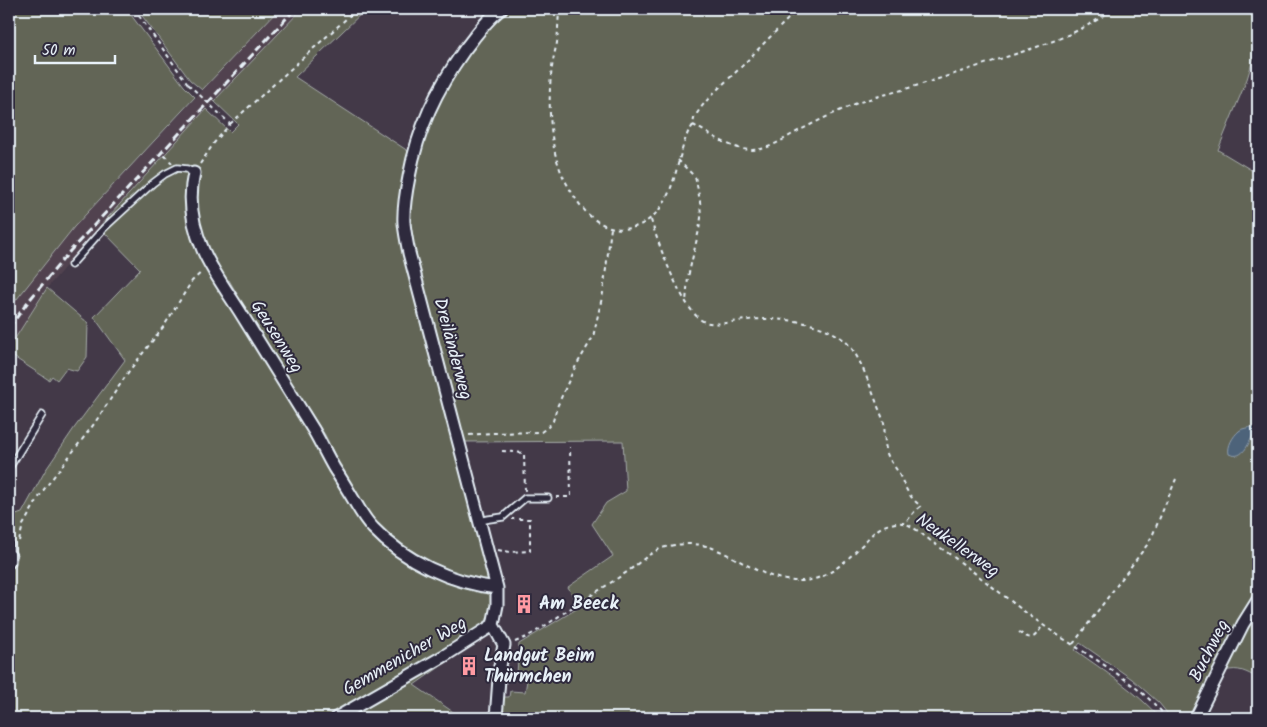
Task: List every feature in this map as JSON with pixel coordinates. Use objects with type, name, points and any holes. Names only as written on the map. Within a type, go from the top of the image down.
[{"type":"street","name":"Dreiländerweg","points":[[493,625],[498,605],[497,588],[409,253],[404,223],[405,195],[413,157],[426,117],[449,72],[472,39],[494,14],[501,9]]},
{"type":"street","name":"Geusenweg","points":[[194,173],[191,200],[192,217],[203,250],[372,528],[406,555],[446,576],[497,588]]},
{"type":"street","name":"Buchweg","points":[[1196,718],[1243,624],[1258,600]]},
{"type":"street","points":[[493,625],[504,645],[496,718]]},
{"type":"street","name":"Gemmenicher Weg","points":[[336,718],[444,656],[493,625]]},
{"type":"lane","points":[[71,265],[104,228],[165,174],[177,168],[187,168],[194,173]]},
{"type":"lane","points":[[9,467],[42,415]]},
{"type":"lane","points":[[480,522],[503,517],[525,498],[548,498]]},
{"type":"lane","points":[[9,541],[9,559]]},
{"type":"path","points":[[134,9],[188,84],[230,124]]},
{"type":"path","points":[[194,173],[214,143],[230,124],[357,9]]},
{"type":"path","points":[[558,9],[557,41],[550,91],[554,151],[563,177],[586,214],[601,224],[621,229],[633,228],[651,219],[659,211],[667,196],[686,135],[693,125],[694,117],[712,95],[798,9]]},
{"type":"path","points":[[693,125],[719,140],[736,147],[750,150],[764,148],[854,104],[1034,48],[1103,17],[1114,9]]},
{"type":"path","points":[[678,160],[694,177],[700,201],[701,218],[688,277],[686,302]]},
{"type":"path","points":[[651,219],[665,260],[686,302],[697,317],[705,322],[722,323],[766,319],[788,320],[808,324],[831,332],[850,348],[860,364],[883,422],[885,448],[890,460],[907,493],[921,506],[905,523]]},
{"type":"path","points":[[457,436],[541,432],[548,427],[573,371],[593,337],[603,293],[611,228]]},
{"type":"path","points":[[19,540],[23,525],[42,492],[94,424],[129,371],[164,326],[192,281],[198,276]]},
{"type":"path","points":[[548,498],[571,497],[570,447]]},
{"type":"path","points":[[502,451],[524,453],[525,498]]},
{"type":"path","points":[[1073,644],[1147,545],[1176,479]]},
{"type":"path","points":[[488,552],[497,550],[510,552],[530,551],[530,519],[507,519],[503,517]]},
{"type":"path","name":"Neukellerweg","points":[[504,645],[520,640],[536,631],[626,573],[650,554],[664,548],[700,545],[715,548],[759,572],[786,580],[812,580],[837,568],[873,533],[881,528],[891,524],[905,523],[957,559],[1043,625],[1129,683],[1146,696],[1167,718]]},
{"type":"path","points":[[1019,632],[1027,638],[1031,638],[1037,634],[1043,625]]},
{"type":"shaded area","points":[[279,9],[302,9],[206,109],[100,226],[47,288],[9,348],[9,309],[74,227]]},
{"type":"green space","points":[[9,9],[124,9],[131,15],[184,86],[195,97],[74,227],[9,309]]},
{"type":"green space","points":[[137,9],[279,9],[202,90],[190,80]]},
{"type":"green space","points":[[302,9],[366,9],[295,77],[408,151],[400,197],[399,223],[442,401],[492,581],[486,583],[458,577],[420,559],[389,539],[369,520],[325,435],[257,329],[229,280],[219,285],[366,525],[455,584],[490,595],[493,607],[490,617],[476,630],[454,657],[414,685],[456,714],[455,718],[9,718],[9,570],[15,551],[15,544],[9,530],[9,511],[16,515],[22,513],[45,471],[125,360],[94,317],[140,269],[103,231],[155,184],[173,172],[170,168],[101,228],[100,226],[206,109],[230,132],[238,124],[214,101]]},
{"type":"green space","points":[[506,9],[1258,9],[1258,41],[1256,50],[1247,79],[1218,150],[1258,174],[1258,596],[1192,718],[1171,718],[1159,703],[1132,679],[1080,643],[1075,650],[1130,690],[1160,718],[499,718],[501,697],[509,697],[510,691],[525,692],[528,675],[517,674],[519,644],[588,602],[584,598],[575,600],[568,587],[613,556],[592,524],[606,503],[626,491],[623,441],[463,442],[435,336],[408,221],[408,195],[429,118],[452,74],[475,42]]},
{"type":"green space","points":[[47,288],[88,323],[87,357],[77,371],[66,368],[57,380],[52,376],[49,380],[9,354],[9,348]]},
{"type":"green space","points":[[1258,612],[1258,678],[1238,670],[1225,671],[1248,628]]},
{"type":"water","points":[[1252,427],[1255,428],[1255,432],[1245,449],[1239,455],[1229,454],[1231,441],[1239,431]]},
{"type":"railway","points":[[9,328],[70,251],[295,9]]},
{"type":"place","name":"Am Beeck","points":[[524,604]]},
{"type":"place","name":"Landgut Beim Thürmchen","points":[[469,666]]}]
